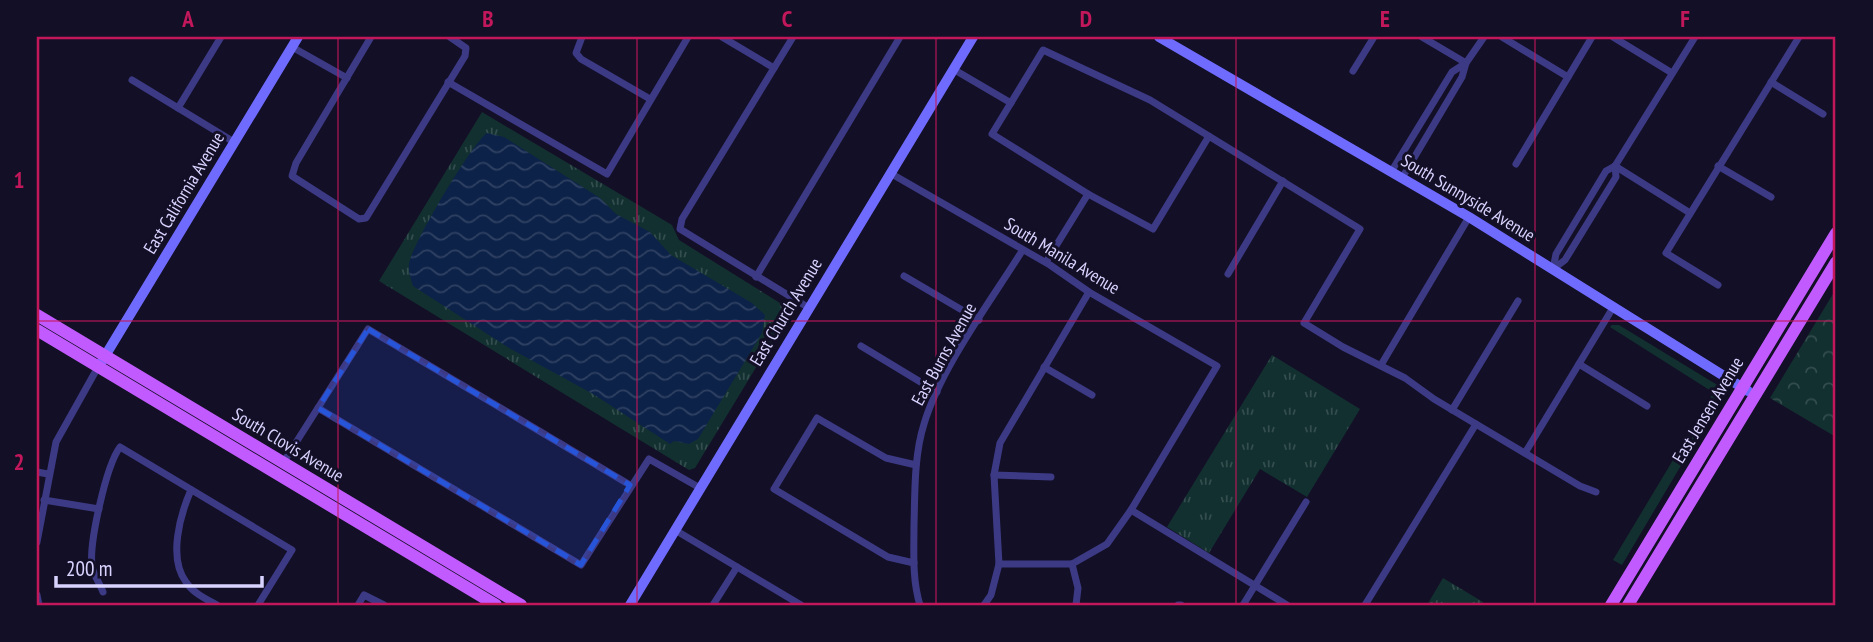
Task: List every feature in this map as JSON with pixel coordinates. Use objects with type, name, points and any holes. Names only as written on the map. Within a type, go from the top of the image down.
[{"type":"main road","name":"East Jensen Avenue","points":[[1611,605],[1836,233]]},
{"type":"main road","name":"East Jensen Avenue","points":[[1628,605],[1836,262]]},
{"type":"main road","name":"South Clovis Avenue","points":[[37,315],[219,439],[496,605]]},
{"type":"main road","name":"South Clovis Avenue","points":[[37,330],[102,361],[284,463],[521,605]]},
{"type":"main road","points":[[219,439],[237,444],[276,467],[284,463]]},
{"type":"street","points":[[178,108],[221,37]]},
{"type":"street","points":[[371,37],[296,163],[292,176],[359,219],[366,218],[466,48],[450,37]]},
{"type":"street","points":[[582,37],[576,53],[581,59],[650,99]]},
{"type":"street","points":[[448,82],[607,174],[688,37]]},
{"type":"street","points":[[722,37],[774,68]]},
{"type":"street","points":[[793,37],[682,219],[680,229],[809,308]]},
{"type":"street","points":[[756,277],[900,37]]},
{"type":"street","name":"East Church Avenue","points":[[630,605],[973,37]]},
{"type":"street","name":"South Sunnyside Avenue","points":[[1159,37],[1469,217],[1755,396]]},
{"type":"street","points":[[1353,71],[1374,37]]},
{"type":"street","points":[[1422,37],[1466,63]]},
{"type":"street","points":[[1402,178],[1462,78],[1466,63],[1484,37]]},
{"type":"street","points":[[1502,37],[1568,77]]},
{"type":"street","points":[[1516,164],[1592,37]]},
{"type":"street","points":[[1613,37],[1672,74]]},
{"type":"street","points":[[1553,269],[1556,254],[1577,218],[1606,171],[1615,166],[1695,37]]},
{"type":"street","points":[[1718,285],[1666,253],[1799,37]]},
{"type":"street","points":[[295,42],[346,78]]},
{"type":"street","name":"East California Avenue","points":[[102,361],[295,42]]},
{"type":"street","points":[[1209,136],[1153,229],[1088,194],[992,134],[1043,50],[1150,100],[1283,181],[1360,229],[1304,323],[1343,347],[1381,365],[1580,486],[1596,492]]},
{"type":"street","points":[[1391,172],[1452,72],[1466,63]]},
{"type":"street","points":[[953,69],[1011,103]]},
{"type":"street","points":[[132,80],[234,142]]},
{"type":"street","points":[[1771,82],[1823,114]]},
{"type":"street","points":[[1615,166],[1690,213]]},
{"type":"street","points":[[1718,166],[1771,197]]},
{"type":"street","name":"South Manila Avenue","points":[[890,173],[1045,262],[1089,292],[1217,366],[1131,510]]},
{"type":"street","points":[[1228,274],[1283,181]]},
{"type":"street","points":[[1045,262],[1088,194]]},
{"type":"street","points":[[1381,365],[1469,217]]},
{"type":"street","name":"East Burns Avenue","points":[[920,605],[914,563],[916,465],[924,424],[937,392],[1022,251]]},
{"type":"street","points":[[904,276],[979,320]]},
{"type":"street","points":[[984,605],[991,595],[999,564],[994,475],[1000,443],[1089,292]]},
{"type":"street","points":[[1452,410],[1518,301]]},
{"type":"street","points":[[1525,453],[1614,306]]},
{"type":"street","points":[[284,463],[368,329],[630,485]]},
{"type":"street","points":[[861,346],[937,392]]},
{"type":"street","points":[[37,542],[48,474],[62,429],[102,361]]},
{"type":"street","points":[[1579,364],[1647,406]]},
{"type":"street","points":[[1044,367],[1093,396]]},
{"type":"street","points":[[318,408],[581,565],[649,459],[700,488]]},
{"type":"street","points":[[914,563],[888,557],[774,489],[817,418],[886,458],[916,465]]},
{"type":"street","points":[[1365,605],[1476,424]]},
{"type":"street","points":[[103,592],[92,566],[99,509],[108,467],[120,447],[292,550],[258,605]]},
{"type":"street","points":[[37,471],[48,474]]},
{"type":"street","points":[[994,475],[1051,477]]},
{"type":"street","points":[[191,490],[181,521],[178,563],[191,589],[217,605]]},
{"type":"street","points":[[44,499],[99,509]]},
{"type":"street","points":[[1243,605],[1306,502]]},
{"type":"street","points":[[999,564],[1072,564],[1107,544],[1131,510],[1287,605]]},
{"type":"street","points":[[675,530],[801,605]]},
{"type":"street","points":[[1072,564],[1078,588],[1076,605]]},
{"type":"street","points":[[713,605],[737,566]]},
{"type":"street","points":[[37,595],[39,605]]},
{"type":"street","points":[[358,605],[364,595],[384,605]]},
{"type":"highlighted area","points":[[368,329],[630,485],[581,565],[318,408]]},
{"type":"green space","points":[[482,112],[672,225],[679,240],[788,308],[789,313],[695,468],[689,470],[379,281]]},
{"type":"green space","points":[[1836,289],[1836,437],[1770,398]]},
{"type":"green space","points":[[1619,325],[1719,386],[1724,393],[1622,565],[1613,560],[1712,395],[1711,391],[1610,327]]},
{"type":"green space","points":[[1272,355],[1360,409],[1307,497],[1260,469],[1209,553],[1167,527]]},
{"type":"green space","points":[[1443,578],[1483,602],[1481,605],[1427,605]]},
{"type":"water","points":[[487,133],[504,137],[600,198],[616,214],[650,232],[671,255],[752,303],[765,315],[762,333],[698,439],[689,444],[674,441],[670,444],[593,394],[509,348],[413,286],[409,264],[420,237],[456,174]]}]
